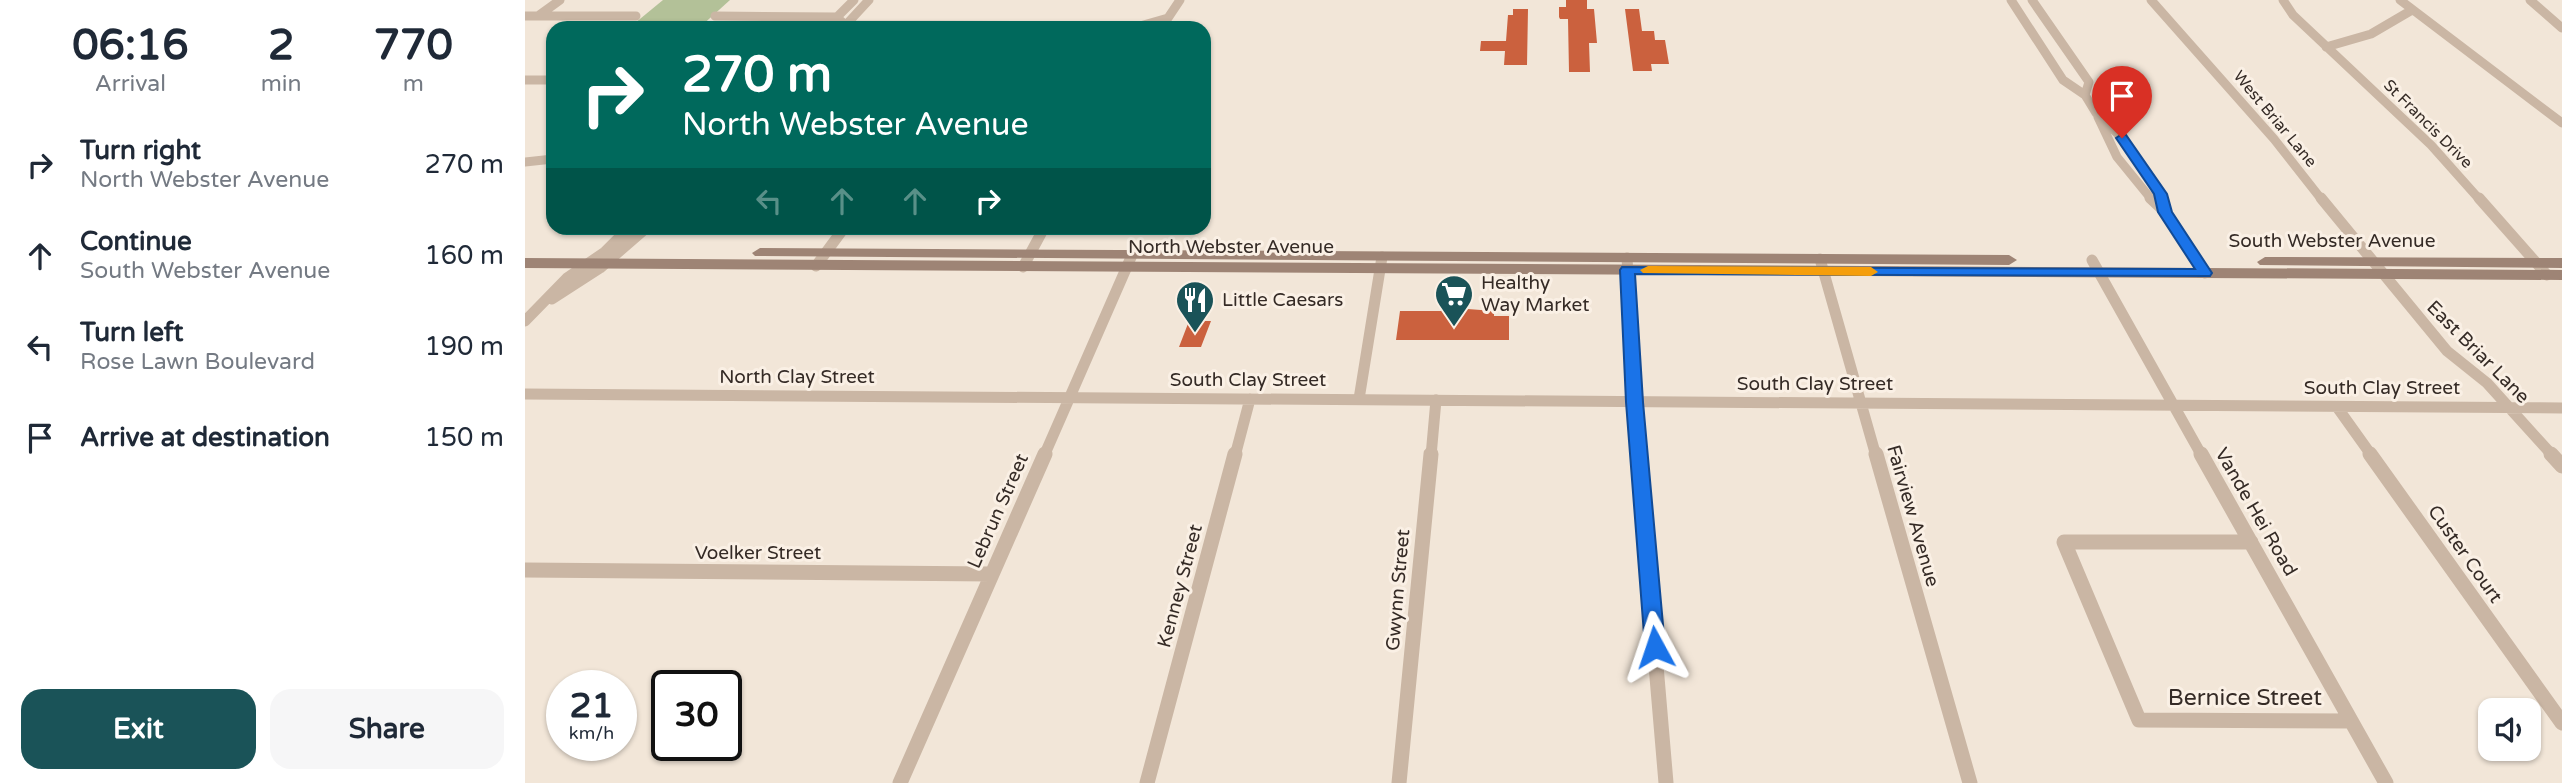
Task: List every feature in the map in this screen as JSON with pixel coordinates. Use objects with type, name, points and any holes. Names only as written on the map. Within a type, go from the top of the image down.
[{"type":"main road","name":"North Webster Avenue","points":[[525,252],[820,260],[1894,265]]},
{"type":"main road","name":"North Webster Avenue","points":[[525,263],[589,264],[610,256]]},
{"type":"main road","name":"South Webster Avenue","points":[[2201,267],[2371,262],[2562,263]]},
{"type":"main road","name":"South Webster Avenue","points":[[1894,265],[2201,267],[2382,275],[2555,275]]},
{"type":"street","points":[[538,16],[560,0]]},
{"type":"street","points":[[833,21],[854,0]]},
{"type":"street","points":[[850,21],[869,0]]},
{"type":"street","points":[[1162,21],[1174,12],[1180,0]]},
{"type":"street","points":[[2011,0],[2063,80],[2085,95],[2096,113],[2104,136],[2143,194],[2165,212],[2201,267]]},
{"type":"street","points":[[2032,0],[2089,82],[2085,95]]},
{"type":"street","name":"West Briar Lane","points":[[2151,0],[2274,139],[2371,262]]},
{"type":"street","points":[[2273,0],[2293,15]]},
{"type":"street","name":"St Francis Drive","points":[[2283,0],[2293,15],[2431,145],[2535,263],[2555,275]]},
{"type":"street","points":[[2400,0],[2562,123]]},
{"type":"street","points":[[2530,0],[2562,19]]},
{"type":"street","points":[[2530,0],[2562,28]]},
{"type":"street","points":[[2326,47],[2371,33],[2412,10]]},
{"type":"street","points":[[525,16],[636,16]]},
{"type":"street","points":[[715,16],[837,17]]},
{"type":"street","points":[[837,17],[840,21]]},
{"type":"street","points":[[525,80],[546,80]]},
{"type":"street","points":[[525,162],[546,160]]},
{"type":"street","points":[[610,256],[624,235]]},
{"type":"street","points":[[540,306],[637,235]]},
{"type":"street","points":[[820,260],[839,235]]},
{"type":"street","points":[[1026,261],[1040,235]]},
{"type":"street","name":"Lebrun Street","points":[[900,783],[1129,261]]},
{"type":"street","name":"East Briar Lane","points":[[2371,262],[2447,351],[2475,371],[2562,466]]},
{"type":"street","points":[[1359,399],[1381,263]]},
{"type":"street","points":[[525,321],[567,278],[589,264]]},
{"type":"street","points":[[1627,264],[1635,402],[1666,783]]},
{"type":"street","name":"Fairview Avenue","points":[[1822,265],[1970,783]]},
{"type":"street","name":"Vande Hei Road","points":[[2096,266],[2386,783]]},
{"type":"street","name":"North Clay Street","points":[[525,394],[1068,398]]},
{"type":"street","name":"South Clay Street","points":[[1068,398],[2562,408]]},
{"type":"street","name":"Kenney Street","points":[[1147,783],[1250,399]]},
{"type":"street","name":"Gwynn Street","points":[[1399,783],[1436,400]]},
{"type":"street","name":"Custer Court","points":[[2336,407],[2562,723]]},
{"type":"street","points":[[2139,720],[2064,542],[2251,542]]},
{"type":"street","name":"Voelker Street","points":[[525,570],[991,574]]},
{"type":"street","name":"Bernice Street","points":[[2139,720],[2351,721]]},
{"type":"green space","points":[[663,0],[730,0],[707,21],[638,21]]},
{"type":"building","points":[[1566,0],[1587,0],[1587,9],[1594,9],[1597,43],[1589,43],[1590,72],[1569,72],[1568,19],[1559,17],[1559,7],[1566,7]]},
{"type":"building","points":[[1513,9],[1528,9],[1527,65],[1504,65],[1505,51],[1480,51],[1481,41],[1506,41],[1508,15],[1513,15]]},
{"type":"building","points":[[1625,9],[1639,9],[1642,31],[1654,31],[1655,40],[1665,40],[1669,64],[1651,64],[1652,71],[1633,71]]},
{"type":"building","name":"Healthy Way Market","points":[[1441,307],[1494,311],[1494,316],[1509,316],[1509,340],[1396,340],[1400,311],[1441,311]]},
{"type":"building","name":"Little Caesars","points":[[1189,321],[1211,321],[1201,347],[1179,347]]},
{"type":"slow traffic","points":[[1648,270],[1871,272]]},
{"type":"place","name":"Healthy Way Market","points":[[1454,328]]},
{"type":"place","name":"Little Caesars","points":[[1195,334]]},
{"type":"route","points":[[1655,647],[1627,270],[2205,273],[2165,212],[2161,194],[2122,138]]}]
